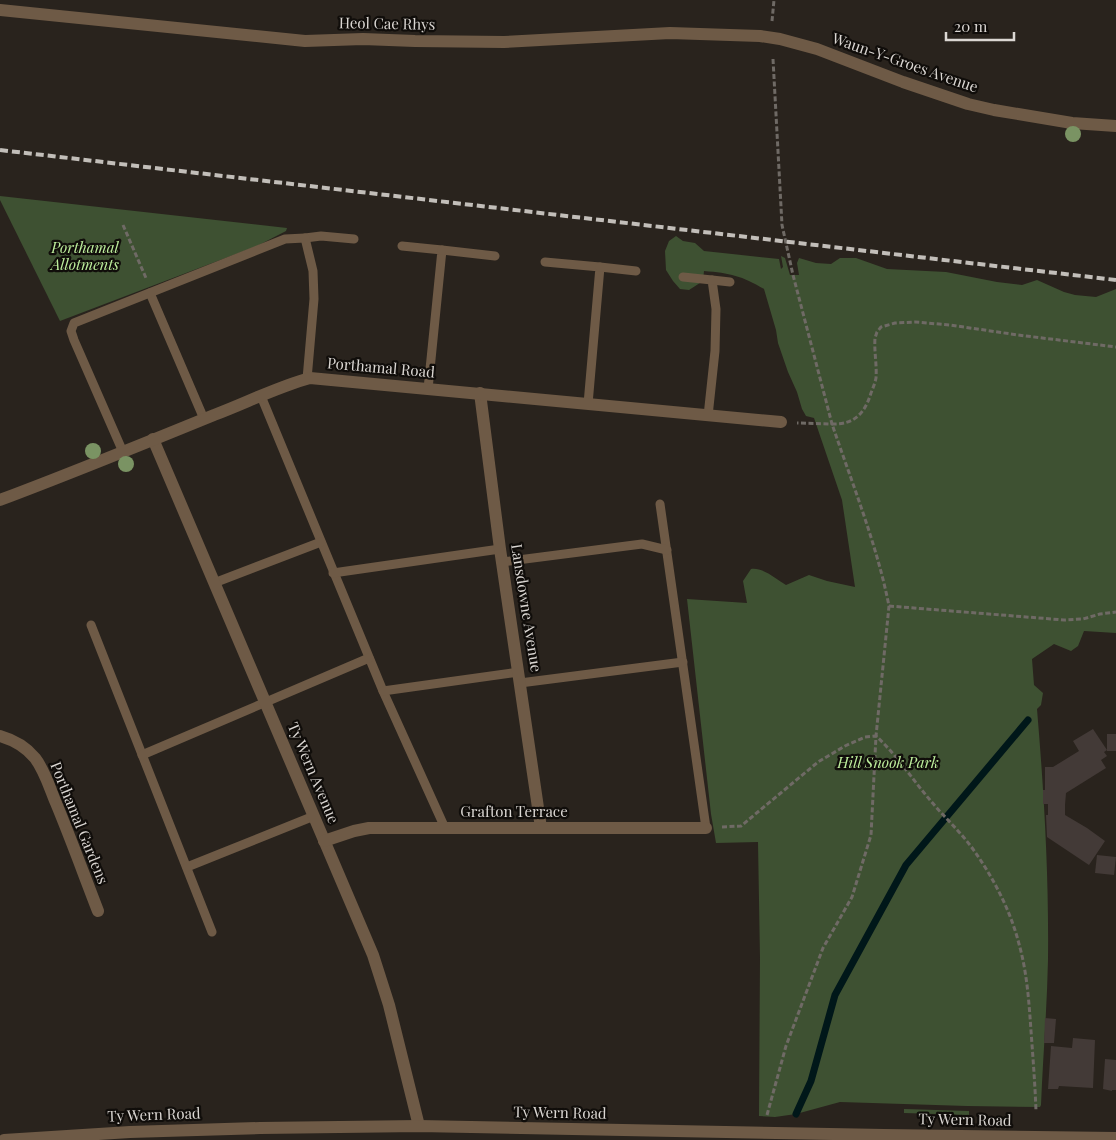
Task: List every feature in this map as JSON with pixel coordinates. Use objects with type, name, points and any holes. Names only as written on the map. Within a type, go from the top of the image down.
[{"type":"street","name":"Heol Cae Rhys","points":[[0,10],[305,41],[363,39],[504,42],[670,33],[774,38]]},
{"type":"street","name":"Waun-Y-Groes Avenue","points":[[774,38],[817,49],[903,82],[968,104],[1072,123],[1116,126]]},
{"type":"street","name":"Porthamal Road","points":[[0,499],[307,379],[781,422]]},
{"type":"street","name":"Lansdowne Avenue","points":[[480,394],[500,548],[541,828]]},
{"type":"street","name":"Ty Wern Avenue","points":[[153,440],[373,955],[389,1005],[419,1126]]},
{"type":"street","name":"Porthamal Gardens","points":[[0,736],[11,739],[25,748],[36,759],[56,802],[98,911]]},
{"type":"street","name":"Grafton Terrace","points":[[324,841],[369,828],[706,828]]},
{"type":"street","name":"Ty Wern Road","points":[[4,1140],[130,1132],[419,1126],[884,1138],[1116,1138]]},
{"type":"lane","points":[[123,452],[71,331],[74,323],[285,239],[321,236],[354,239]]},
{"type":"lane","points":[[305,238],[313,271],[314,299],[307,379]]},
{"type":"lane","points":[[402,246],[495,256]]},
{"type":"lane","points":[[428,389],[442,250]]},
{"type":"lane","points":[[545,262],[636,271]]},
{"type":"lane","points":[[588,404],[600,267]]},
{"type":"lane","points":[[683,277],[730,282]]},
{"type":"lane","points":[[708,416],[715,351],[716,309],[712,280]]},
{"type":"lane","points":[[150,293],[204,419]]},
{"type":"lane","points":[[261,396],[383,691],[445,828]]},
{"type":"lane","points":[[660,504],[706,828]]},
{"type":"lane","points":[[214,583],[320,542]]},
{"type":"lane","points":[[502,562],[642,544],[666,550]]},
{"type":"lane","points":[[333,573],[500,548]]},
{"type":"lane","points":[[91,625],[212,932]]},
{"type":"lane","points":[[142,755],[369,658]]},
{"type":"lane","points":[[383,691],[683,662]]},
{"type":"lane","points":[[187,867],[314,816]]},
{"type":"path","points":[[772,21],[774,0]]},
{"type":"path","points":[[767,1119],[786,1046],[823,948],[852,897],[871,836],[876,736],[889,606],[886,588],[871,539],[832,424],[793,275],[782,225],[773,59]]},
{"type":"path","points":[[123,225],[150,286],[150,293]]},
{"type":"path","points":[[781,422],[842,425],[852,421],[862,413],[876,380],[874,338],[881,327],[895,323],[915,322],[950,325],[1116,347]]},
{"type":"path","points":[[889,606],[1064,620],[1083,619],[1116,612]]},
{"type":"path","points":[[706,828],[740,826],[818,762],[865,737],[876,736],[885,744],[930,801],[975,851],[993,880],[1007,910],[1020,946],[1026,982],[1036,1111]]},
{"type":"green space","name":"Porthamal Allotments","points":[[0,196],[287,228],[286,231],[257,246],[60,321],[0,200]]},
{"type":"green space","name":"Hill Snook Park","points":[[676,236],[683,241],[695,243],[704,251],[779,259],[781,269],[783,267],[781,256],[785,258],[790,275],[799,275],[797,263],[799,258],[816,263],[831,264],[840,258],[856,258],[887,269],[946,272],[1022,285],[1037,280],[1075,295],[1096,297],[1116,289],[1116,633],[1084,631],[1078,646],[1071,651],[1054,644],[1032,659],[1034,685],[1043,693],[1041,705],[1037,709],[1048,897],[1047,978],[1040,1107],[840,1102],[796,1114],[775,1117],[759,1116],[760,958],[758,842],[716,843],[711,814],[687,599],[747,603],[743,581],[751,569],[765,572],[786,585],[809,575],[855,587],[842,500],[814,418],[806,416],[802,409],[788,372],[778,343],[764,289],[736,276],[704,271],[703,281],[689,290],[680,289],[666,270],[665,251],[669,241]]},
{"type":"green space","points":[[904,1109],[969,1111],[969,1115],[904,1113]]},
{"type":"building","points":[[1093,729],[1107,750],[1104,752],[1107,756],[1101,760],[1106,768],[1066,793],[1065,805],[1065,815],[1105,841],[1089,865],[1047,837],[1046,815],[1048,815],[1048,804],[1043,804],[1043,790],[1045,790],[1045,767],[1053,767],[1079,751],[1073,741]]},
{"type":"building","points":[[1107,734],[1116,734],[1116,751],[1107,751]]},
{"type":"building","points":[[1097,855],[1116,857],[1114,875],[1095,873]]},
{"type":"building","points":[[1045,1018],[1056,1019],[1054,1043],[1044,1043]]},
{"type":"building","points":[[1073,1038],[1095,1040],[1093,1088],[1059,1086],[1058,1089],[1048,1089],[1051,1046],[1072,1048]]},
{"type":"building","points":[[1105,1059],[1116,1060],[1116,1090],[1103,1089]]},
{"type":"waterway","points":[[796,1114],[811,1081],[835,995],[906,865],[1028,720]]},
{"type":"railway","points":[[0,150],[1116,280]]}]
